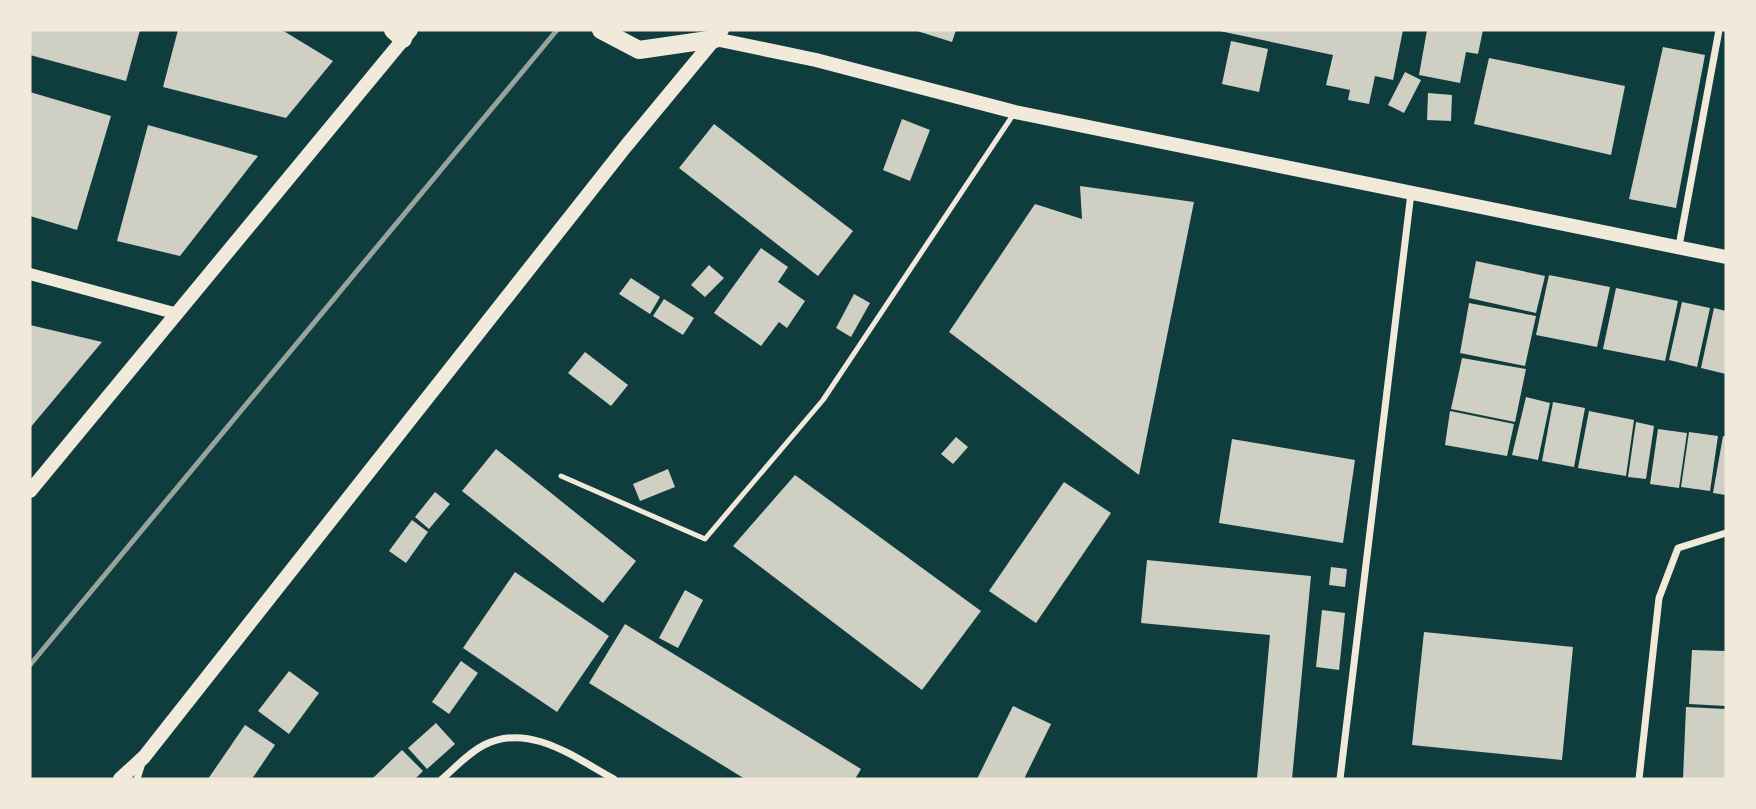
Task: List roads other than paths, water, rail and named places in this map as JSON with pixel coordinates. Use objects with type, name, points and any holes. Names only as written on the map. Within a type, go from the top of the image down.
[{"type":"main road","points":[[601,30],[639,50],[714,33],[1015,112],[1726,257]]},
{"type":"main road","points":[[30,491],[402,33]]},
{"type":"main road","points":[[121,779],[144,757],[714,33]]},
{"type":"street","points":[[1679,246],[1719,30]]},
{"type":"street","points":[[1340,779],[1411,192]]},
{"type":"street","points":[[30,274],[174,313]]},
{"type":"street","points":[[1639,779],[1659,598],[1678,548],[1726,533]]},
{"type":"street","points":[[442,779],[485,744],[513,737],[542,741],[614,779]]},
{"type":"street","points":[[137,779],[144,757]]},
{"type":"lane","points":[[561,476],[705,539],[823,400],[1015,112]]},
{"type":"railway","points":[[30,665],[557,30]]}]
